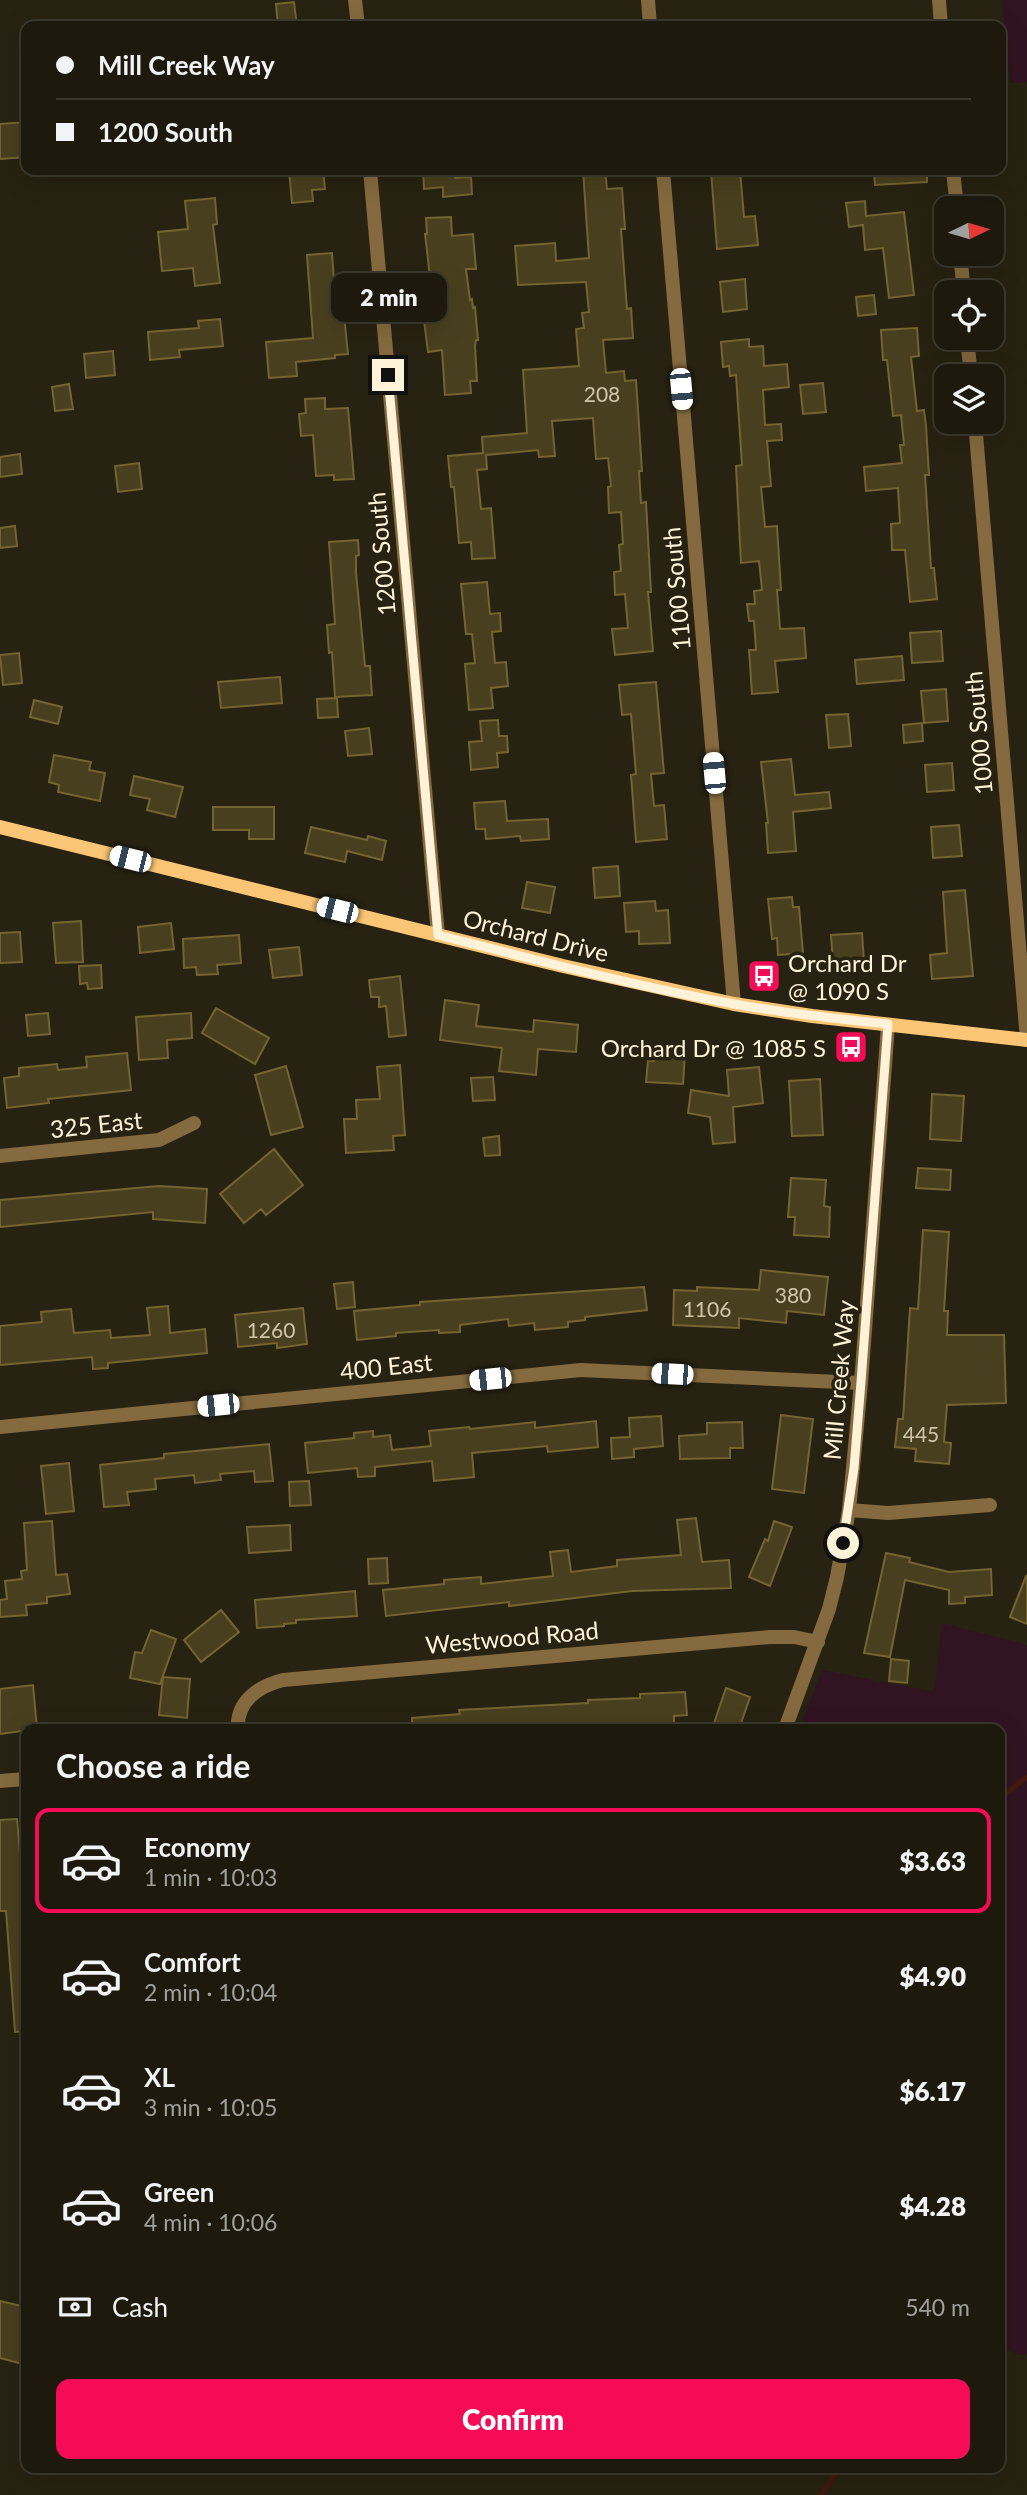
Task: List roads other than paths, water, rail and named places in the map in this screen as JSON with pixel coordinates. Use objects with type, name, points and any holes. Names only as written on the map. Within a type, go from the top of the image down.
[{"type":"main road","name":"Orchard Drive","points":[[0,827],[563,966],[734,1004],[812,1017],[1027,1040]]},
{"type":"street","points":[[355,0],[357,21]]},
{"type":"street","points":[[648,0],[650,21]]},
{"type":"street","points":[[939,0],[941,21]]},
{"type":"street","name":"1200 South","points":[[370,175],[438,935]]},
{"type":"street","name":"1100 South","points":[[663,175],[734,1004]]},
{"type":"street","points":[[954,175],[956,196]]},
{"type":"street","name":"1000 South","points":[[976,434],[1027,1040]]},
{"type":"street","name":"Mill Creek Way","points":[[787,1724],[818,1642],[838,1577],[849,1510],[888,1024]]},
{"type":"street","name":"325 East","points":[[0,1156],[159,1140],[194,1124]]},
{"type":"street","name":"400 East","points":[[0,1427],[581,1370],[861,1382]]},
{"type":"street","points":[[849,1510],[888,1513],[990,1505]]},
{"type":"street","name":"Westwood Road","points":[[237,1724],[243,1706],[253,1692],[282,1679],[770,1637],[794,1637],[818,1642]]},
{"type":"street","points":[[0,1781],[21,1779]]},
{"type":"waterway","points":[[1005,1794],[1027,1777]]},
{"type":"waterway","points":[[821,2495],[836,2473]]},
{"type":"place","name":"Orchard Dr @ 1090 S","points":[[764,976]]},
{"type":"place","name":"Orchard Dr @ 1085 S","points":[[851,1047]]}]
